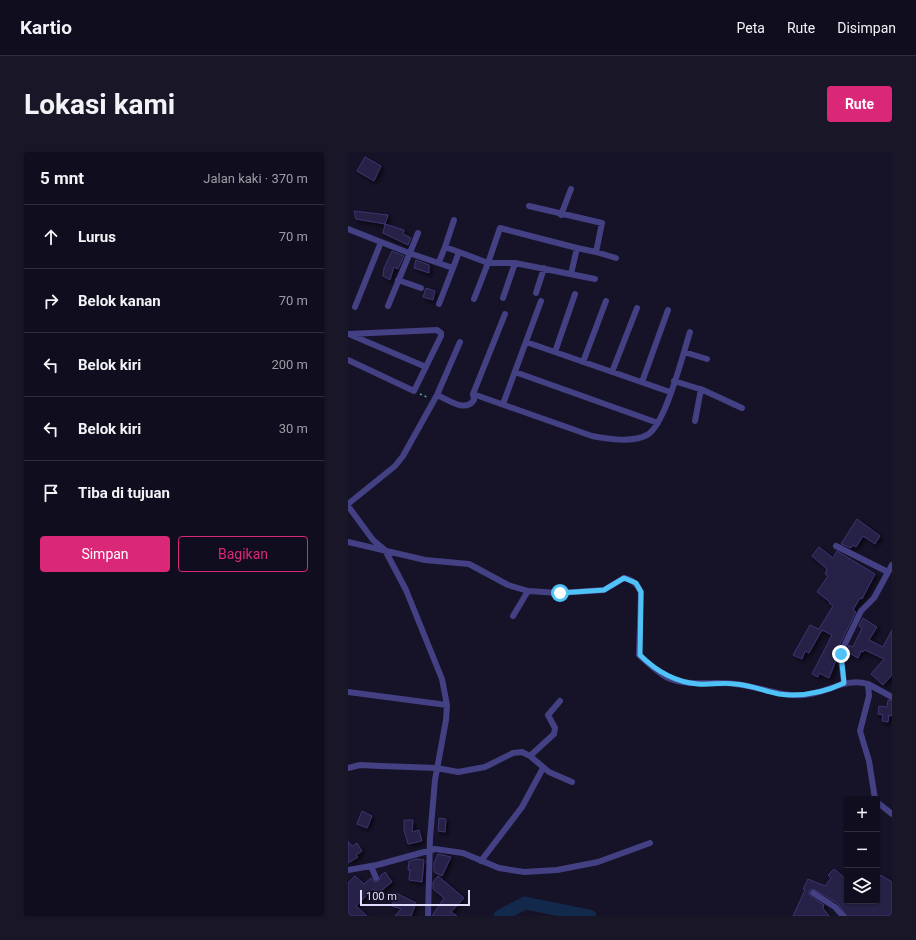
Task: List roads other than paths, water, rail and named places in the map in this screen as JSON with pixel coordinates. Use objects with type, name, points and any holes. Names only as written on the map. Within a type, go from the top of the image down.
[{"type":"street","points":[[562,214],[571,189]]},
{"type":"street","points":[[529,206],[602,223],[596,252]]},
{"type":"street","points":[[439,262],[454,220]]},
{"type":"street","points":[[348,228],[409,253],[453,268]]},
{"type":"street","points":[[474,298],[500,228],[616,258]]},
{"type":"street","points":[[388,306],[418,233]]},
{"type":"street","points":[[355,307],[381,242]]},
{"type":"street","points":[[445,247],[488,263],[516,263],[595,279]]},
{"type":"street","points":[[571,274],[577,248]]},
{"type":"street","points":[[439,304],[460,252]]},
{"type":"street","points":[[503,298],[516,263]]},
{"type":"street","points":[[536,293],[544,268]]},
{"type":"street","points":[[398,280],[421,288]]},
{"type":"street","points":[[555,352],[575,294]]},
{"type":"street","points":[[502,404],[541,301]]},
{"type":"street","points":[[583,362],[606,301]]},
{"type":"street","points":[[612,372],[637,308]]},
{"type":"street","points":[[642,382],[668,310]]},
{"type":"street","points":[[436,398],[468,407],[474,400],[473,394],[505,314]]},
{"type":"street","points":[[348,334],[437,330],[441,333],[441,336],[414,391],[348,360]]},
{"type":"street","points":[[473,394],[592,436],[613,440],[646,436],[658,422],[674,382],[690,332]]},
{"type":"street","points":[[348,334],[426,367]]},
{"type":"street","points":[[428,916],[430,838],[437,768],[446,720],[447,705],[442,679],[406,590],[383,549],[373,540],[348,505],[399,461],[436,398],[460,342]]},
{"type":"street","points":[[526,342],[670,392]]},
{"type":"street","points":[[684,352],[707,359]]},
{"type":"street","points":[[515,372],[658,422]]},
{"type":"street","points":[[674,382],[701,389],[742,408]]},
{"type":"street","points":[[695,421],[701,389]]},
{"type":"street","points":[[348,542],[425,560],[469,564],[508,585],[528,591],[560,593],[604,590],[624,578],[636,583],[641,592],[640,655],[651,666],[669,678],[697,684],[734,684],[780,694],[803,695],[825,692],[844,683],[860,681],[892,697]]},
{"type":"street","points":[[836,546],[888,572]]},
{"type":"street","points":[[844,683],[841,654],[861,611],[874,598],[892,565]]},
{"type":"street","points":[[513,616],[528,591]]},
{"type":"street","points":[[868,684],[870,696],[860,731],[869,761],[875,796]]},
{"type":"street","points":[[348,692],[447,705]]},
{"type":"street","points":[[530,756],[554,734],[555,728],[548,715],[560,701]]},
{"type":"street","points":[[348,768],[360,765],[437,768],[463,771],[485,767],[513,753],[522,752],[530,756],[543,768],[572,782]]},
{"type":"street","points":[[481,861],[522,807],[543,768]]},
{"type":"street","points":[[880,804],[892,814]]},
{"type":"street","points":[[348,870],[371,866],[430,848],[463,853],[499,868],[524,872],[557,870],[598,862],[650,843]]},
{"type":"street","points":[[371,866],[376,878]]},
{"type":"street","points":[[813,893],[836,907],[843,916]]},
{"type":"waterway","points":[[500,916],[525,903],[590,916]]}]
